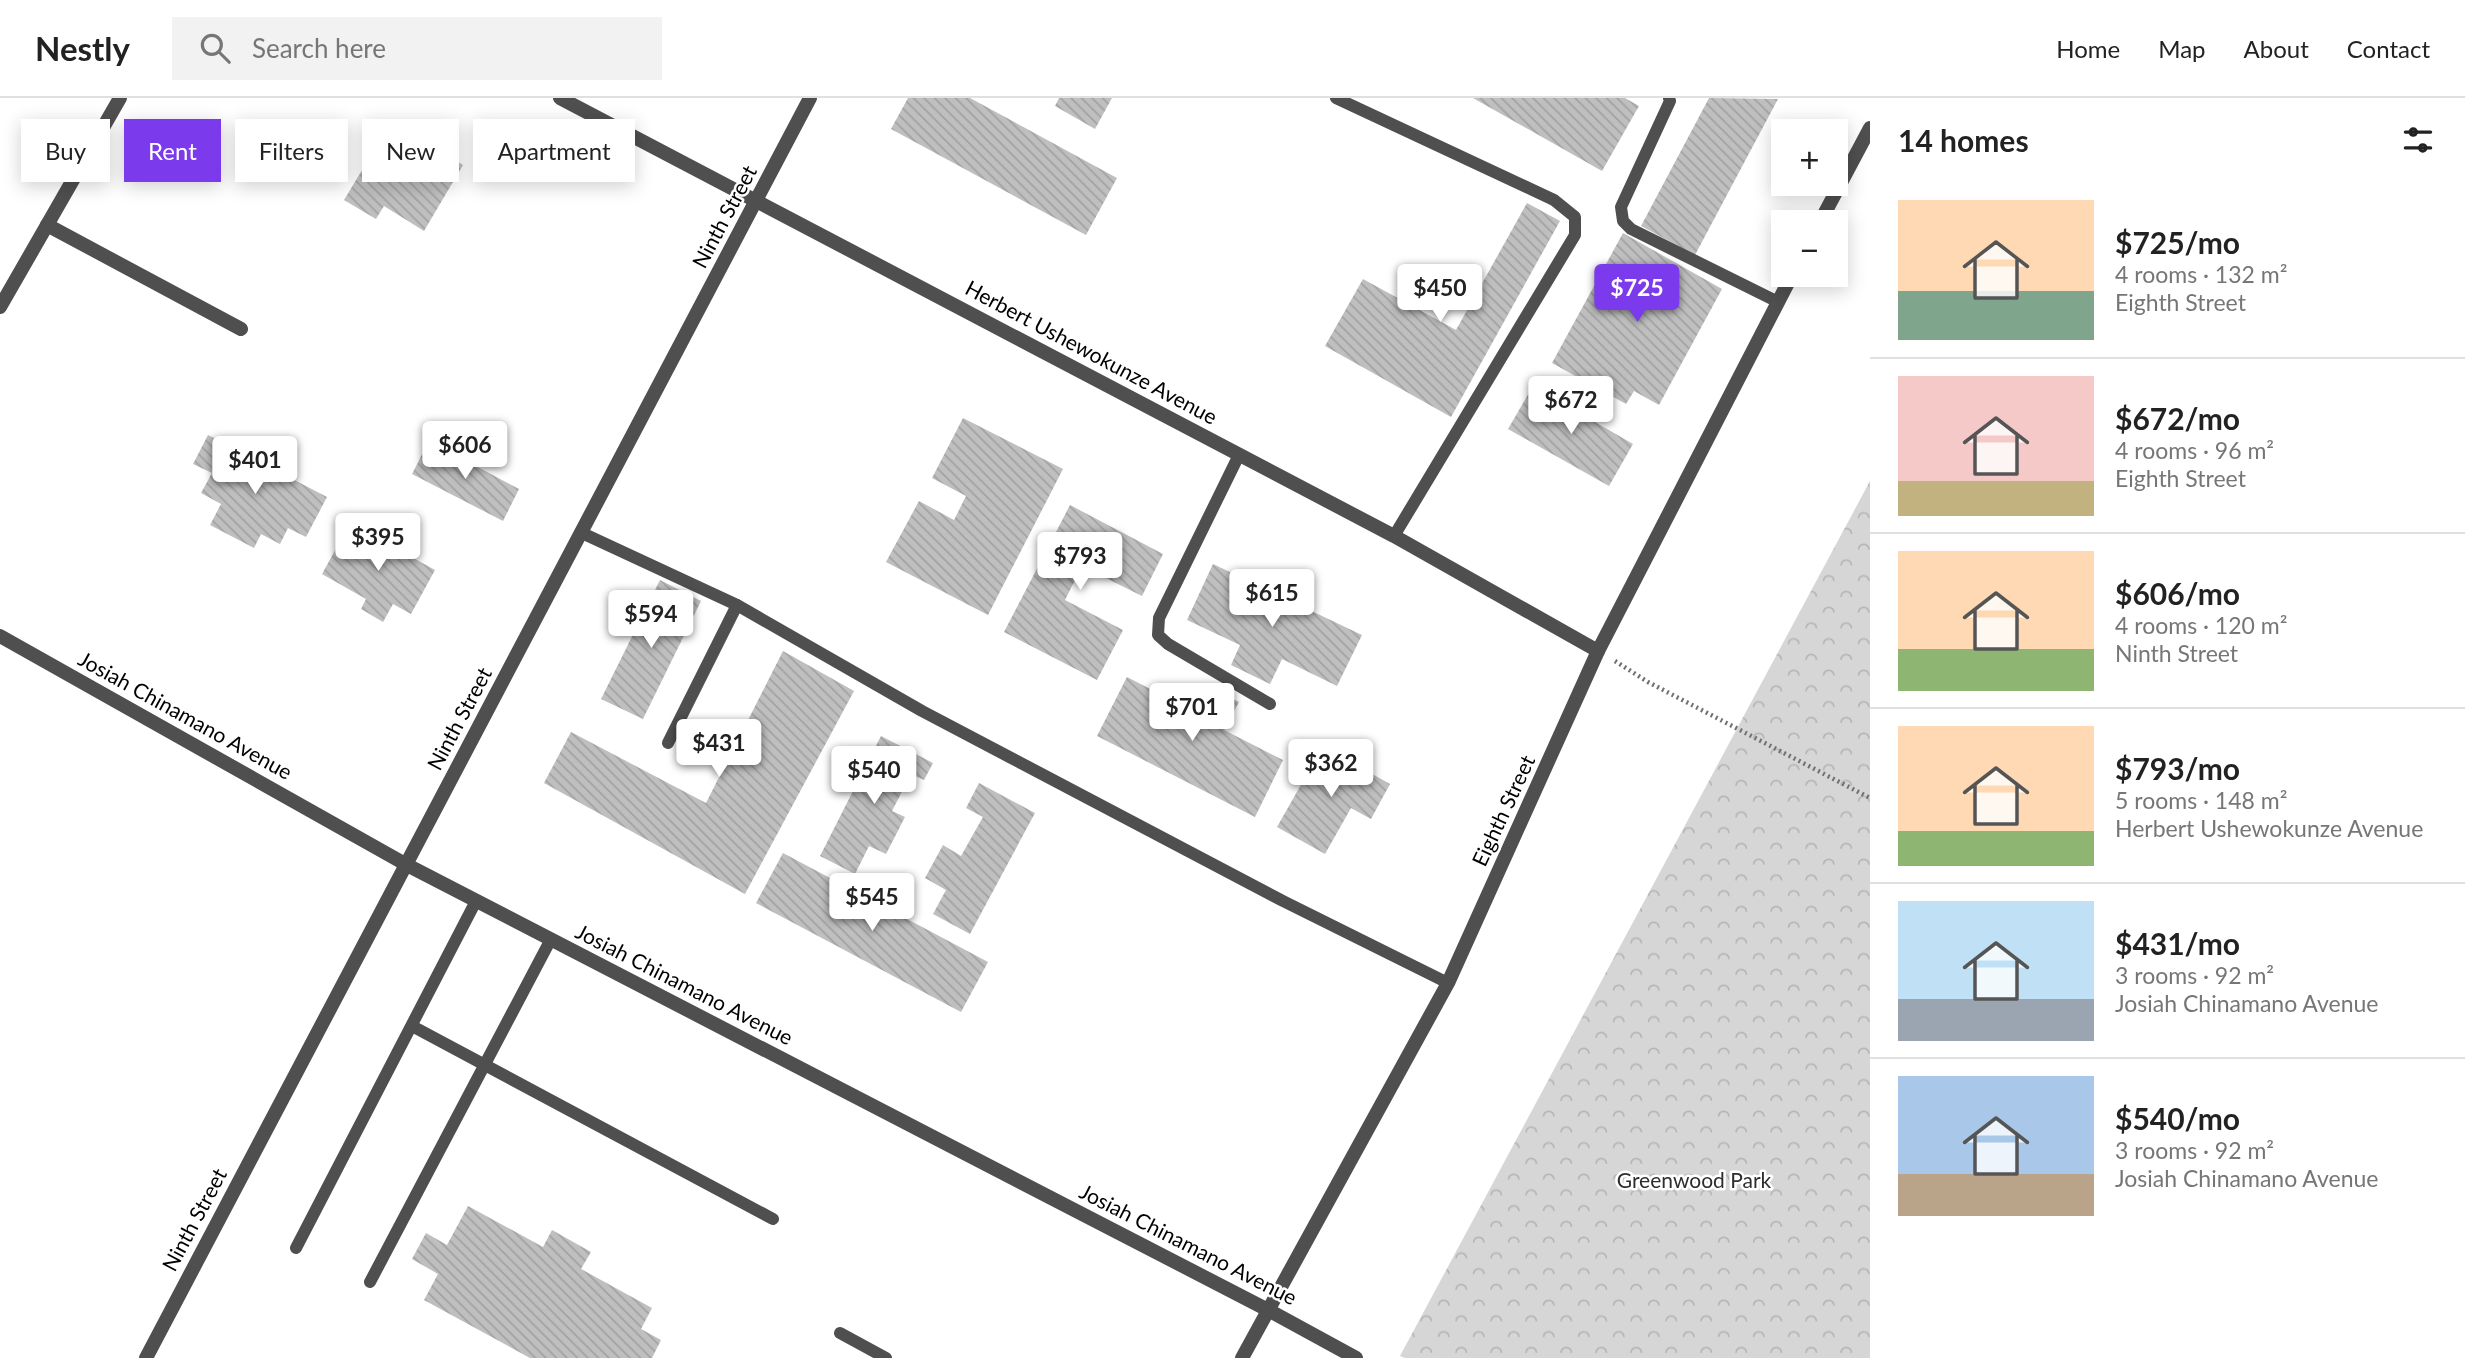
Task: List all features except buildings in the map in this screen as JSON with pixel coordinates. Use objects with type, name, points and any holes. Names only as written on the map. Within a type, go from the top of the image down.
[{"type":"street","points":[[0,307],[120,98]]},
{"type":"street","name":"Herbert Ushewokunze Avenue","points":[[560,98],[1394,536],[1598,651]]},
{"type":"street","name":"Ninth Street","points":[[146,1358],[810,98]]},
{"type":"street","points":[[1826,210],[1870,128]]},
{"type":"street","points":[[47,225],[242,329]]},
{"type":"street","name":"Eighth Street","points":[[1242,1358],[1448,982],[1598,651],[1786,287]]},
{"type":"street","name":"Josiah Chinamano Avenue","points":[[0,636],[407,865],[1356,1358]]},
{"type":"lane","points":[[1336,98],[1554,200],[1575,217],[1575,235],[1394,536]]},
{"type":"lane","points":[[1669,98],[1670,101],[1622,207],[1623,221],[1631,229],[1778,302]]},
{"type":"lane","points":[[1239,455],[1159,618],[1158,635],[1168,644],[1270,704]]},
{"type":"lane","points":[[582,533],[737,605],[934,717],[1283,901],[1448,982]]},
{"type":"lane","points":[[668,743],[737,605]]},
{"type":"lane","points":[[296,1248],[476,901]]},
{"type":"lane","points":[[370,1282],[551,939]]},
{"type":"lane","points":[[412,1026],[773,1219]]},
{"type":"lane","points":[[839,1333],[886,1358]]},
{"type":"path","points":[[1598,651],[1648,682],[1870,798]]},
{"type":"green space","name":"Greenwood Park","points":[[1870,481],[1870,1358],[1400,1356]]}]
